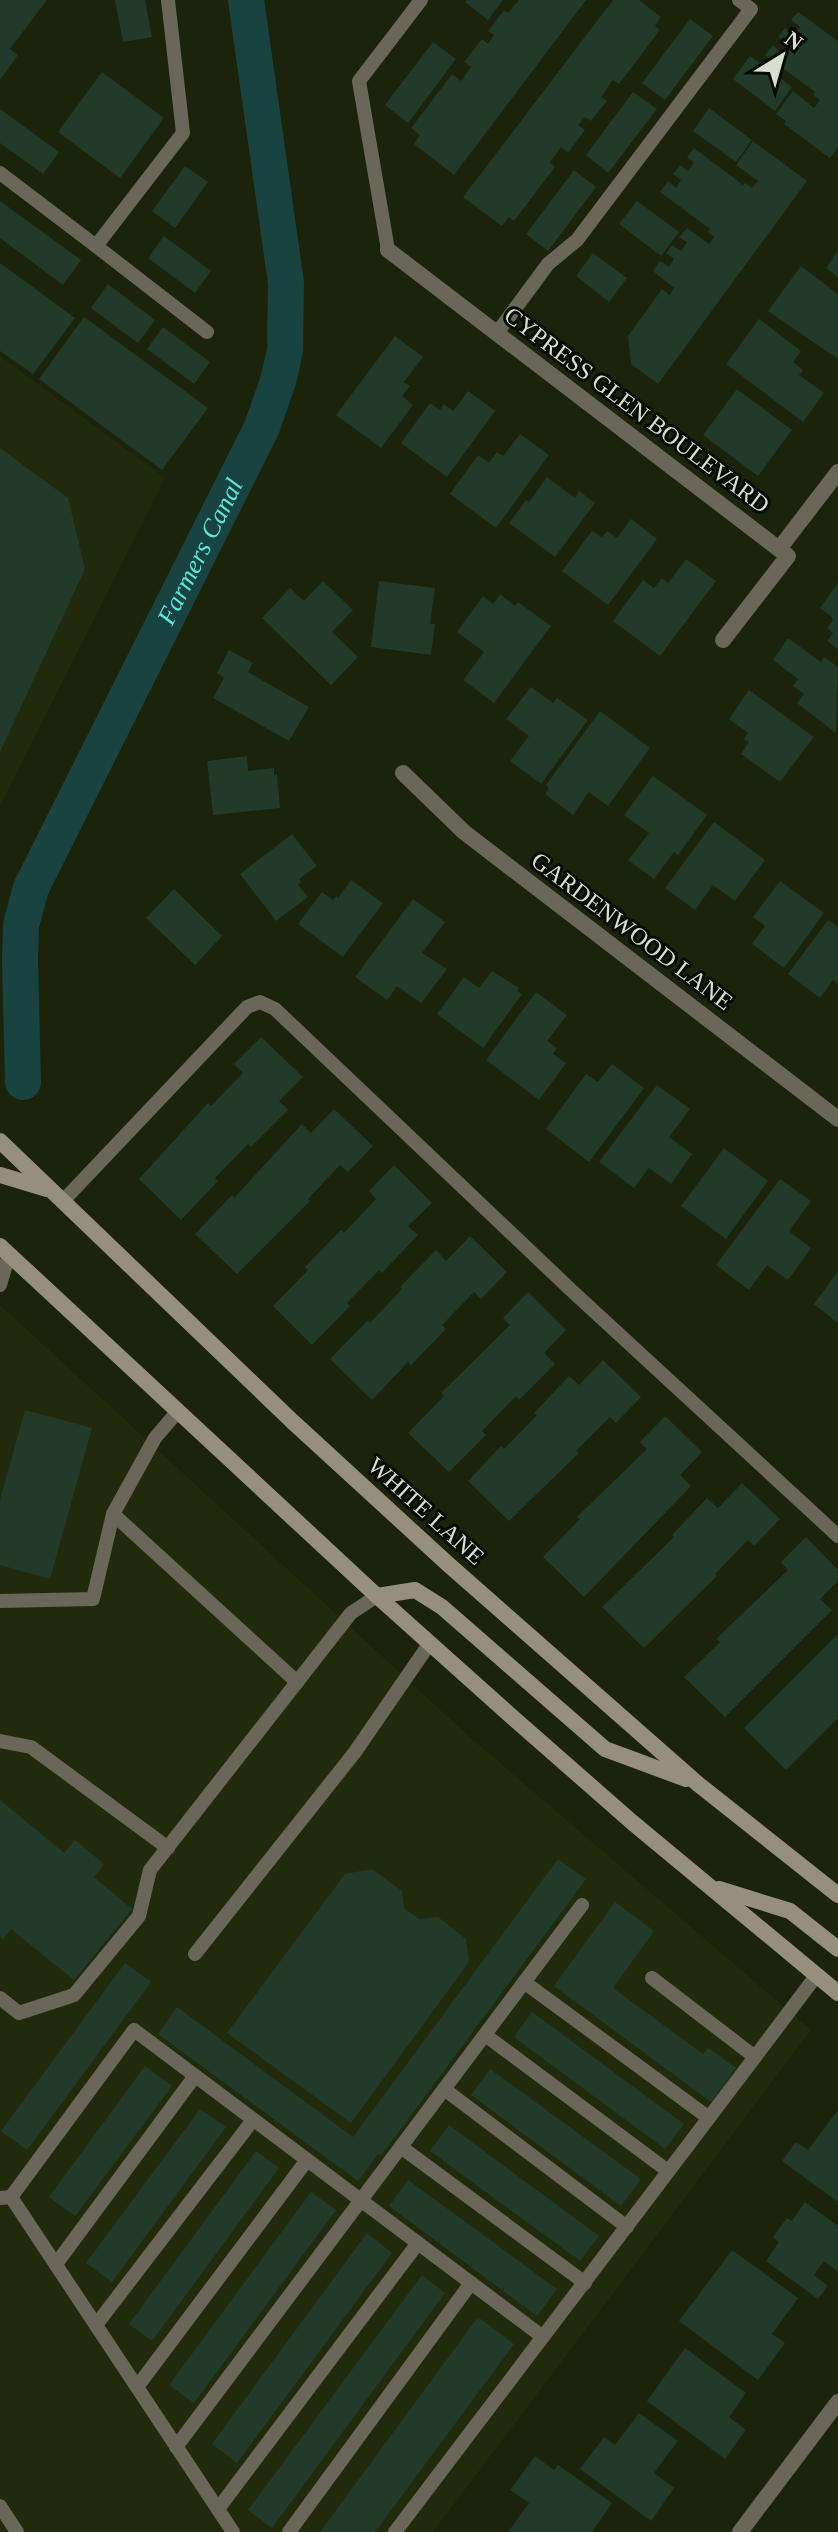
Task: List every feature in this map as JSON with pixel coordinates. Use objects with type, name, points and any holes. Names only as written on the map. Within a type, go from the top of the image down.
[{"type":"main road","name":"WHITE LANE","points":[[0,1141],[293,1422],[437,1554],[698,1784],[838,1895]]},
{"type":"main road","points":[[0,1175],[58,1196]]},
{"type":"main road","points":[[4,1250],[377,1596],[622,1813],[838,1993]]},
{"type":"main road","points":[[377,1596],[415,1590],[442,1607],[605,1749],[698,1784]]},
{"type":"main road","points":[[710,1886],[790,1911],[838,1949]]},
{"type":"street","name":"CYPRESS GLEN BOULEVARD","points":[[388,250],[779,549],[838,472]]},
{"type":"street","points":[[723,640],[788,556],[779,549]]},
{"type":"street","name":"GARDENWOOD LANE","points":[[403,773],[464,832],[838,1119]]},
{"type":"street","points":[[740,2532],[838,2402]]},
{"type":"lane","points":[[96,246],[183,133],[168,0]]},
{"type":"lane","points":[[388,250],[359,81],[421,0]]},
{"type":"lane","points":[[497,333],[548,264],[577,240],[749,3]]},
{"type":"lane","points":[[0,173],[207,332]]},
{"type":"lane","points":[[58,1196],[247,1007],[260,1002],[275,1009],[571,1290],[838,1536]]},
{"type":"lane","points":[[0,1285],[4,1250]]},
{"type":"lane","points":[[0,1601],[93,1599],[113,1514],[155,1438],[178,1411]]},
{"type":"lane","points":[[113,1514],[297,1682]]},
{"type":"lane","points":[[0,1998],[19,2013],[74,1995],[139,1916],[150,1870],[351,1613],[377,1596]]},
{"type":"lane","points":[[195,1954],[355,1752],[430,1643]]},
{"type":"lane","points":[[0,1741],[31,1747],[168,1848]]},
{"type":"lane","points":[[176,2447],[582,1905]]},
{"type":"lane","points":[[395,2532],[816,1976]]},
{"type":"lane","points":[[652,1978],[755,2057]]},
{"type":"lane","points":[[524,1982],[709,2118]]},
{"type":"lane","points":[[233,2532],[56,2264],[5,2197],[134,2030],[543,2337]]},
{"type":"lane","points":[[485,2035],[668,2171]]},
{"type":"lane","points":[[56,2264],[195,2076]]},
{"type":"lane","points":[[444,2089],[627,2227]]},
{"type":"lane","points":[[96,2325],[253,2120]]},
{"type":"lane","points":[[401,2147],[585,2283]]},
{"type":"lane","points":[[137,2387],[307,2160]]},
{"type":"lane","points":[[218,2509],[418,2243]]},
{"type":"lane","points":[[289,2532],[471,2283]]},
{"type":"lane","points":[[0,2506],[17,2532]]},
{"type":"shaded area","points":[[0,356],[165,478],[0,806]]},
{"type":"shaded area","points":[[0,1305],[472,1739],[811,2030],[433,2532],[0,2532]]},
{"type":"building","points":[[0,0],[47,0],[10,49],[18,55],[0,80]]},
{"type":"building","points":[[115,0],[145,0],[152,37],[123,42]]},
{"type":"building","points":[[503,0],[488,20],[465,2]]},
{"type":"building","points":[[519,0],[586,0],[454,175],[414,144],[420,135],[411,128],[452,74],[461,81],[471,67],[464,62],[482,39],[488,44],[494,35],[488,31],[504,10],[508,13]]},
{"type":"building","points":[[613,0],[639,0],[661,17],[655,26],[660,30],[619,84],[613,80],[601,97],[607,101],[591,121],[585,117],[578,125],[585,130],[568,153],[561,147],[550,162],[555,167],[514,221],[509,217],[502,226],[463,197]]},
{"type":"building","points":[[798,12],[838,41],[838,148],[830,158],[784,124],[786,121],[776,114],[793,91],[814,108],[820,100],[813,95],[815,92],[765,55],[773,45],[781,52],[787,44],[778,37],[785,28],[794,35],[800,27],[791,20]]},
{"type":"building","points":[[690,19],[713,36],[665,100],[642,83]]},
{"type":"building","points":[[433,42],[456,59],[408,123],[385,105]]},
{"type":"building","points":[[750,56],[792,87],[775,111],[733,79]]},
{"type":"building","points":[[102,72],[164,118],[120,178],[58,132]]},
{"type":"building","points":[[633,92],[657,109],[608,173],[586,155]]},
{"type":"building","points":[[709,108],[752,140],[736,162],[693,131]]},
{"type":"building","points":[[0,109],[59,152],[43,174],[0,143]]},
{"type":"building","points":[[753,141],[807,181],[658,384],[631,364],[628,336],[662,289],[670,295],[674,288],[653,271],[660,261],[669,267],[674,259],[666,253],[672,245],[681,251],[687,242],[679,237],[687,228],[709,244],[714,237],[708,232],[710,229],[660,192],[668,181],[676,188],[681,180],[673,174],[680,165],[688,171],[694,163],[687,157],[694,148],[743,185],[745,183],[752,188],[758,181],[736,165]]},
{"type":"building","points":[[185,166],[208,182],[175,228],[152,211]]},
{"type":"building","points":[[574,170],[596,187],[548,251],[526,234]]},
{"type":"building","points":[[0,201],[81,260],[63,285],[0,238]]},
{"type":"building","points":[[637,201],[679,232],[661,256],[619,224]]},
{"type":"building","points":[[164,236],[211,271],[195,293],[148,258]]},
{"type":"building","points":[[838,251],[838,277],[826,268]]},
{"type":"building","points":[[593,253],[627,278],[609,302],[576,276]]},
{"type":"building","points":[[0,263],[75,318],[33,374],[0,351]]},
{"type":"building","points":[[801,266],[838,294],[838,359],[768,311]]},
{"type":"building","points":[[108,284],[155,320],[138,343],[91,308]]},
{"type":"building","points":[[84,317],[208,408],[162,470],[39,379]]},
{"type":"building","points":[[759,319],[801,351],[793,362],[803,370],[799,375],[824,393],[803,422],[726,364]]},
{"type":"building","points":[[163,327],[210,362],[194,384],[147,349]]},
{"type":"building","points":[[395,336],[423,357],[404,382],[410,386],[402,396],[413,405],[381,448],[336,415]]},
{"type":"building","points":[[737,389],[792,430],[758,476],[703,435]]},
{"type":"building","points":[[468,391],[495,411],[447,477],[401,443],[430,403],[440,410],[444,404],[453,411]]},
{"type":"building","points":[[520,434],[549,455],[496,528],[450,494],[478,455],[489,463],[497,452],[503,456]]},
{"type":"building","points":[[0,448],[68,498],[85,569],[0,752]]},
{"type":"building","points":[[547,477],[575,498],[579,491],[595,503],[555,557],[509,523]]},
{"type":"building","points":[[631,519],[657,539],[608,605],[562,571],[592,531],[602,537],[607,531],[617,538]]},
{"type":"building","points":[[686,559],[716,581],[660,656],[613,621],[643,580],[654,588],[662,578],[668,583]]},
{"type":"building","points":[[323,581],[353,610],[332,632],[358,657],[331,685],[262,618],[290,588],[304,601]]},
{"type":"building","points":[[379,581],[435,588],[430,624],[435,624],[431,655],[371,647]]},
{"type":"building","points":[[838,583],[838,649],[827,641],[833,633],[827,628],[834,619],[820,608]]},
{"type":"building","points":[[500,594],[515,606],[518,602],[551,626],[494,703],[463,680],[484,652],[457,632],[483,596],[493,604]]},
{"type":"building","points":[[788,638],[821,662],[824,657],[838,667],[836,733],[797,703],[804,694],[793,686],[798,679],[773,660]]},
{"type":"building","points":[[229,650],[253,663],[248,672],[309,707],[289,741],[213,698],[224,678],[217,673]]},
{"type":"building","points":[[531,687],[553,703],[557,698],[588,720],[541,784],[510,761],[529,736],[506,719]]},
{"type":"building","points":[[749,690],[814,737],[780,782],[741,754],[749,742],[744,739],[748,733],[729,719]]},
{"type":"building","points":[[600,711],[650,748],[608,806],[589,792],[573,815],[545,794],[549,788],[546,785]]},
{"type":"building","points":[[247,756],[248,771],[274,768],[280,808],[213,815],[207,761]]},
{"type":"building","points":[[653,776],[707,815],[678,855],[674,852],[654,879],[628,860],[649,833],[624,815]]},
{"type":"building","points":[[714,822],[765,860],[735,901],[713,885],[695,910],[665,888]]},
{"type":"building","points":[[292,834],[317,866],[299,879],[301,882],[298,885],[308,897],[276,921],[240,874]]},
{"type":"building","points":[[351,880],[383,903],[343,957],[298,924],[322,892],[333,900],[336,896],[338,898]]},
{"type":"building","points":[[780,881],[824,913],[784,968],[752,944],[765,926],[753,917]]},
{"type":"building","points":[[174,889],[222,936],[195,965],[146,918]]},
{"type":"building","points":[[413,899],[445,922],[422,953],[447,969],[421,1003],[397,986],[387,1000],[355,977]]},
{"type":"building","points":[[828,920],[838,927],[838,984],[833,980],[820,998],[788,974]]},
{"type":"building","points":[[492,971],[519,988],[517,991],[522,994],[483,1048],[437,1014],[464,977],[479,988]]},
{"type":"building","points":[[536,992],[567,1015],[547,1041],[557,1048],[553,1054],[566,1063],[539,1100],[486,1060]]},
{"type":"building","points":[[261,1037],[303,1077],[279,1101],[288,1110],[251,1147],[248,1144],[181,1220],[139,1179],[208,1103],[211,1106],[243,1073],[234,1064]]},
{"type":"building","points":[[612,1064],[644,1088],[589,1162],[546,1129],[586,1074],[598,1082]]},
{"type":"building","points":[[657,1085],[690,1109],[669,1137],[692,1154],[671,1184],[649,1168],[634,1188],[599,1162]]},
{"type":"building","points":[[334,1109],[373,1146],[348,1172],[340,1165],[308,1199],[310,1201],[237,1274],[195,1234],[232,1195],[234,1198],[302,1124],[311,1133]]},
{"type":"building","points":[[724,1148],[768,1181],[726,1239],[681,1206]]},
{"type":"building","points":[[394,1165],[432,1203],[408,1226],[418,1235],[382,1273],[379,1270],[347,1303],[350,1306],[312,1345],[273,1306],[308,1270],[305,1267],[341,1230],[344,1233],[376,1199],[369,1191]]},
{"type":"building","points":[[780,1179],[811,1201],[789,1231],[811,1248],[788,1280],[767,1265],[749,1290],[716,1265]]},
{"type":"building","points":[[470,1236],[507,1272],[481,1299],[474,1292],[442,1325],[446,1329],[411,1365],[408,1362],[372,1400],[330,1359],[367,1321],[370,1323],[436,1250],[446,1261]]},
{"type":"building","points":[[838,1271],[838,1323],[814,1304]]},
{"type":"building","points":[[528,1292],[566,1330],[544,1353],[555,1364],[519,1400],[516,1396],[482,1431],[486,1435],[449,1472],[408,1433],[444,1396],[441,1393],[510,1325],[503,1318]]},
{"type":"building","points":[[603,1360],[641,1397],[616,1423],[610,1417],[576,1451],[579,1453],[509,1521],[468,1481],[501,1446],[504,1449],[537,1415],[534,1413],[569,1376],[579,1385]]},
{"type":"building","points":[[25,1410],[92,1428],[50,1579],[0,1565],[0,1500]]},
{"type":"building","points":[[665,1416],[702,1452],[680,1475],[691,1486],[584,1597],[543,1557],[580,1519],[577,1517],[647,1449],[640,1442]]},
{"type":"building","points":[[742,1483],[780,1519],[754,1546],[748,1540],[715,1574],[717,1576],[644,1648],[602,1607],[674,1537],[672,1535],[707,1498],[718,1508]]},
{"type":"building","points":[[806,1537],[838,1570],[838,1581],[820,1599],[832,1610],[725,1717],[684,1677],[720,1642],[716,1639],[788,1570],[781,1562]]},
{"type":"building","points":[[838,1634],[838,1718],[786,1770],[744,1728]]},
{"type":"building","points":[[0,1800],[64,1853],[75,1840],[104,1864],[94,1877],[132,1909],[74,1980],[11,1929],[3,1940],[0,1937]]},
{"type":"building","points":[[558,1859],[586,1879],[381,2156],[378,2154],[358,2181],[158,2034],[177,2007],[353,2137]]},
{"type":"building","points":[[372,1869],[402,1891],[404,1908],[419,1919],[438,1917],[466,1939],[469,1962],[351,2123],[227,2033],[345,1874]]},
{"type":"building","points":[[615,1902],[654,1931],[613,1988],[703,2054],[708,2048],[736,2068],[711,2102],[554,1986]]},
{"type":"building","points":[[125,1963],[151,1982],[27,2150],[1,2131]]},
{"type":"building","points":[[532,2012],[684,2124],[665,2149],[514,2037]]},
{"type":"building","points":[[145,2066],[172,2086],[75,2216],[49,2197]]},
{"type":"building","points":[[490,2069],[641,2179],[621,2206],[471,2095]]},
{"type":"building","points":[[200,2109],[226,2127],[112,2282],[86,2263]]},
{"type":"building","points":[[838,2110],[838,2202],[782,2161],[796,2142],[808,2150]]},
{"type":"building","points":[[449,2125],[599,2236],[580,2261],[430,2151]]},
{"type":"building","points":[[256,2151],[279,2168],[152,2341],[129,2324]]},
{"type":"building","points":[[408,2180],[557,2289],[537,2316],[389,2206]]},
{"type":"building","points":[[311,2192],[336,2210],[194,2403],[169,2385]]},
{"type":"building","points":[[805,2202],[838,2226],[838,2272],[824,2261],[814,2275],[828,2286],[818,2299],[766,2261],[779,2242],[773,2237],[787,2218],[792,2221]]},
{"type":"building","points":[[367,2233],[392,2253],[237,2463],[212,2444]]},
{"type":"building","points":[[732,2250],[798,2298],[772,2334],[785,2343],[758,2380],[679,2321]]},
{"type":"building","points":[[422,2275],[445,2293],[272,2528],[248,2510]]},
{"type":"building","points":[[478,2317],[514,2344],[375,2532],[320,2532]]},
{"type":"building","points":[[685,2348],[746,2393],[729,2417],[746,2430],[725,2459],[647,2401]]},
{"type":"building","points":[[639,2413],[678,2441],[654,2473],[674,2488],[651,2521],[580,2469],[604,2437],[615,2445]]},
{"type":"building","points":[[535,2456],[554,2470],[558,2465],[612,2503],[592,2532],[508,2532],[529,2503],[510,2490]]},
{"type":"waterway","name":"Farmers Canal","points":[[23,1082],[21,925],[31,888],[262,427],[285,351],[286,283],[246,0]]}]
